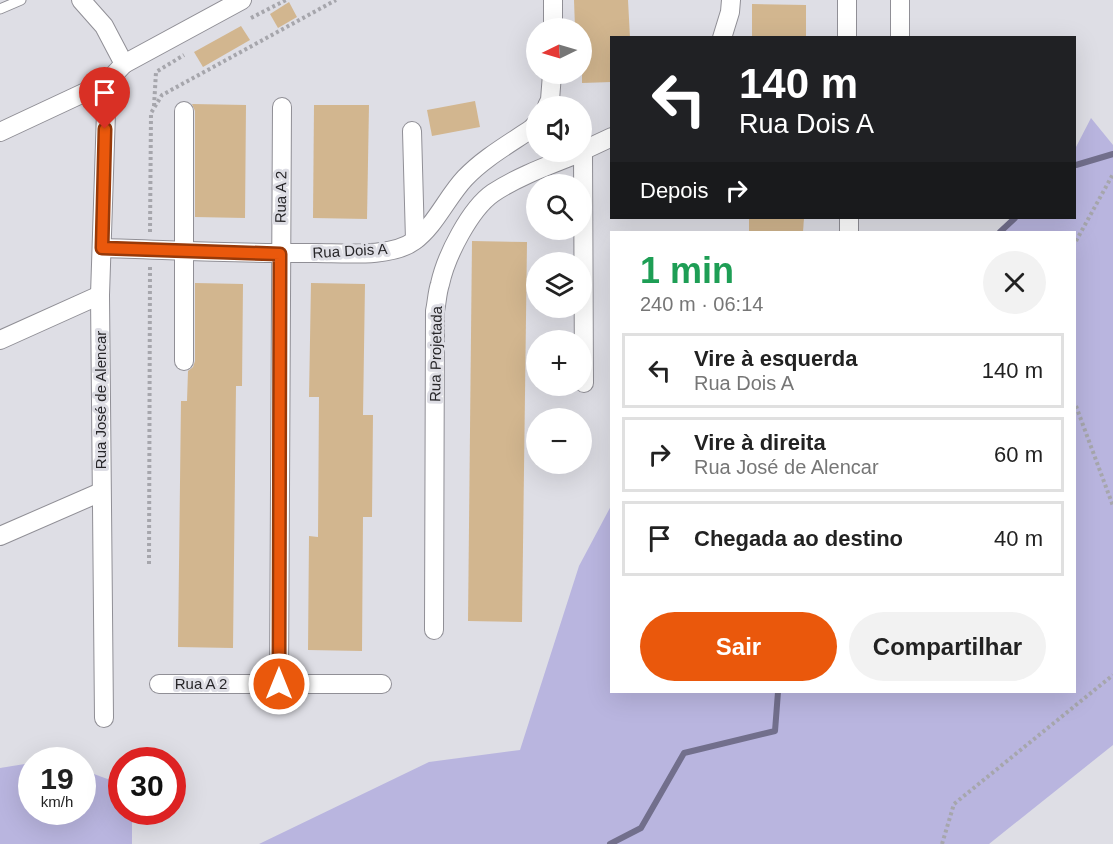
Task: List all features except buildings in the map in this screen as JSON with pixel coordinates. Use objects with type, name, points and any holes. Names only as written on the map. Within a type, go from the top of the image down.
[{"type":"street","points":[[81,0],[104,26],[124,64]]},
{"type":"street","points":[[0,132],[107,82],[124,64],[242,0]]},
{"type":"street","points":[[553,0],[553,18]]},
{"type":"street","points":[[723,36],[731,0]]},
{"type":"street","points":[[847,0],[847,36]]},
{"type":"street","points":[[900,0],[900,36]]},
{"type":"street","name":"Rua José de Alencar","points":[[104,718],[100,295],[107,82]]},
{"type":"street","name":"Rua A 2","points":[[279,684],[282,107]]},
{"type":"street","points":[[184,111],[184,361]]},
{"type":"street","points":[[412,131],[415,240]]},
{"type":"street","points":[[415,240],[480,164],[526,132]]},
{"type":"street","name":"Rua Projetada","points":[[592,147],[610,139]]},
{"type":"street","name":"Rua Projetada","points":[[434,630],[435,311],[440,283],[448,257],[473,215],[492,194],[518,179],[557,162]]},
{"type":"street","points":[[582,162],[584,330]]},
{"type":"street","name":"Rua Dois A","points":[[102,248],[280,254],[376,252],[404,247],[415,240]]},
{"type":"street","points":[[0,340],[100,295]]},
{"type":"street","points":[[0,536],[101,492]]},
{"type":"street","name":"Rua A 2","points":[[159,684],[382,684]]},
{"type":"lane","points":[[0,9],[21,0]]},
{"type":"path","points":[[244,22],[286,0]]},
{"type":"path","points":[[150,242],[151,113],[162,95],[336,0]]},
{"type":"path","points":[[154,107],[156,72],[193,49]]},
{"type":"path","points":[[1076,241],[1113,174]]},
{"type":"path","points":[[149,564],[150,263]]},
{"type":"path","points":[[1076,406],[1113,506]]},
{"type":"path","points":[[942,844],[954,804],[1113,675]]},
{"type":"shaded area","points":[[1091,118],[1113,145],[1113,745],[989,844],[259,844],[429,762],[520,750],[579,566],[610,508],[610,693],[1076,693],[1076,231],[1001,231],[1014,219],[1076,219],[1076,147]]},
{"type":"shaded area","points":[[18,765],[18,825],[96,825],[96,775],[108,779],[108,825],[132,825],[132,844],[0,844],[0,768]]},
{"type":"waterway","points":[[1076,165],[1113,154]]},
{"type":"waterway","points":[[1001,231],[1014,219]]},
{"type":"waterway","points":[[610,844],[641,828],[684,753],[775,731],[778,693]]},
{"type":"route","points":[[105,129],[102,248],[280,254],[279,684]]}]
